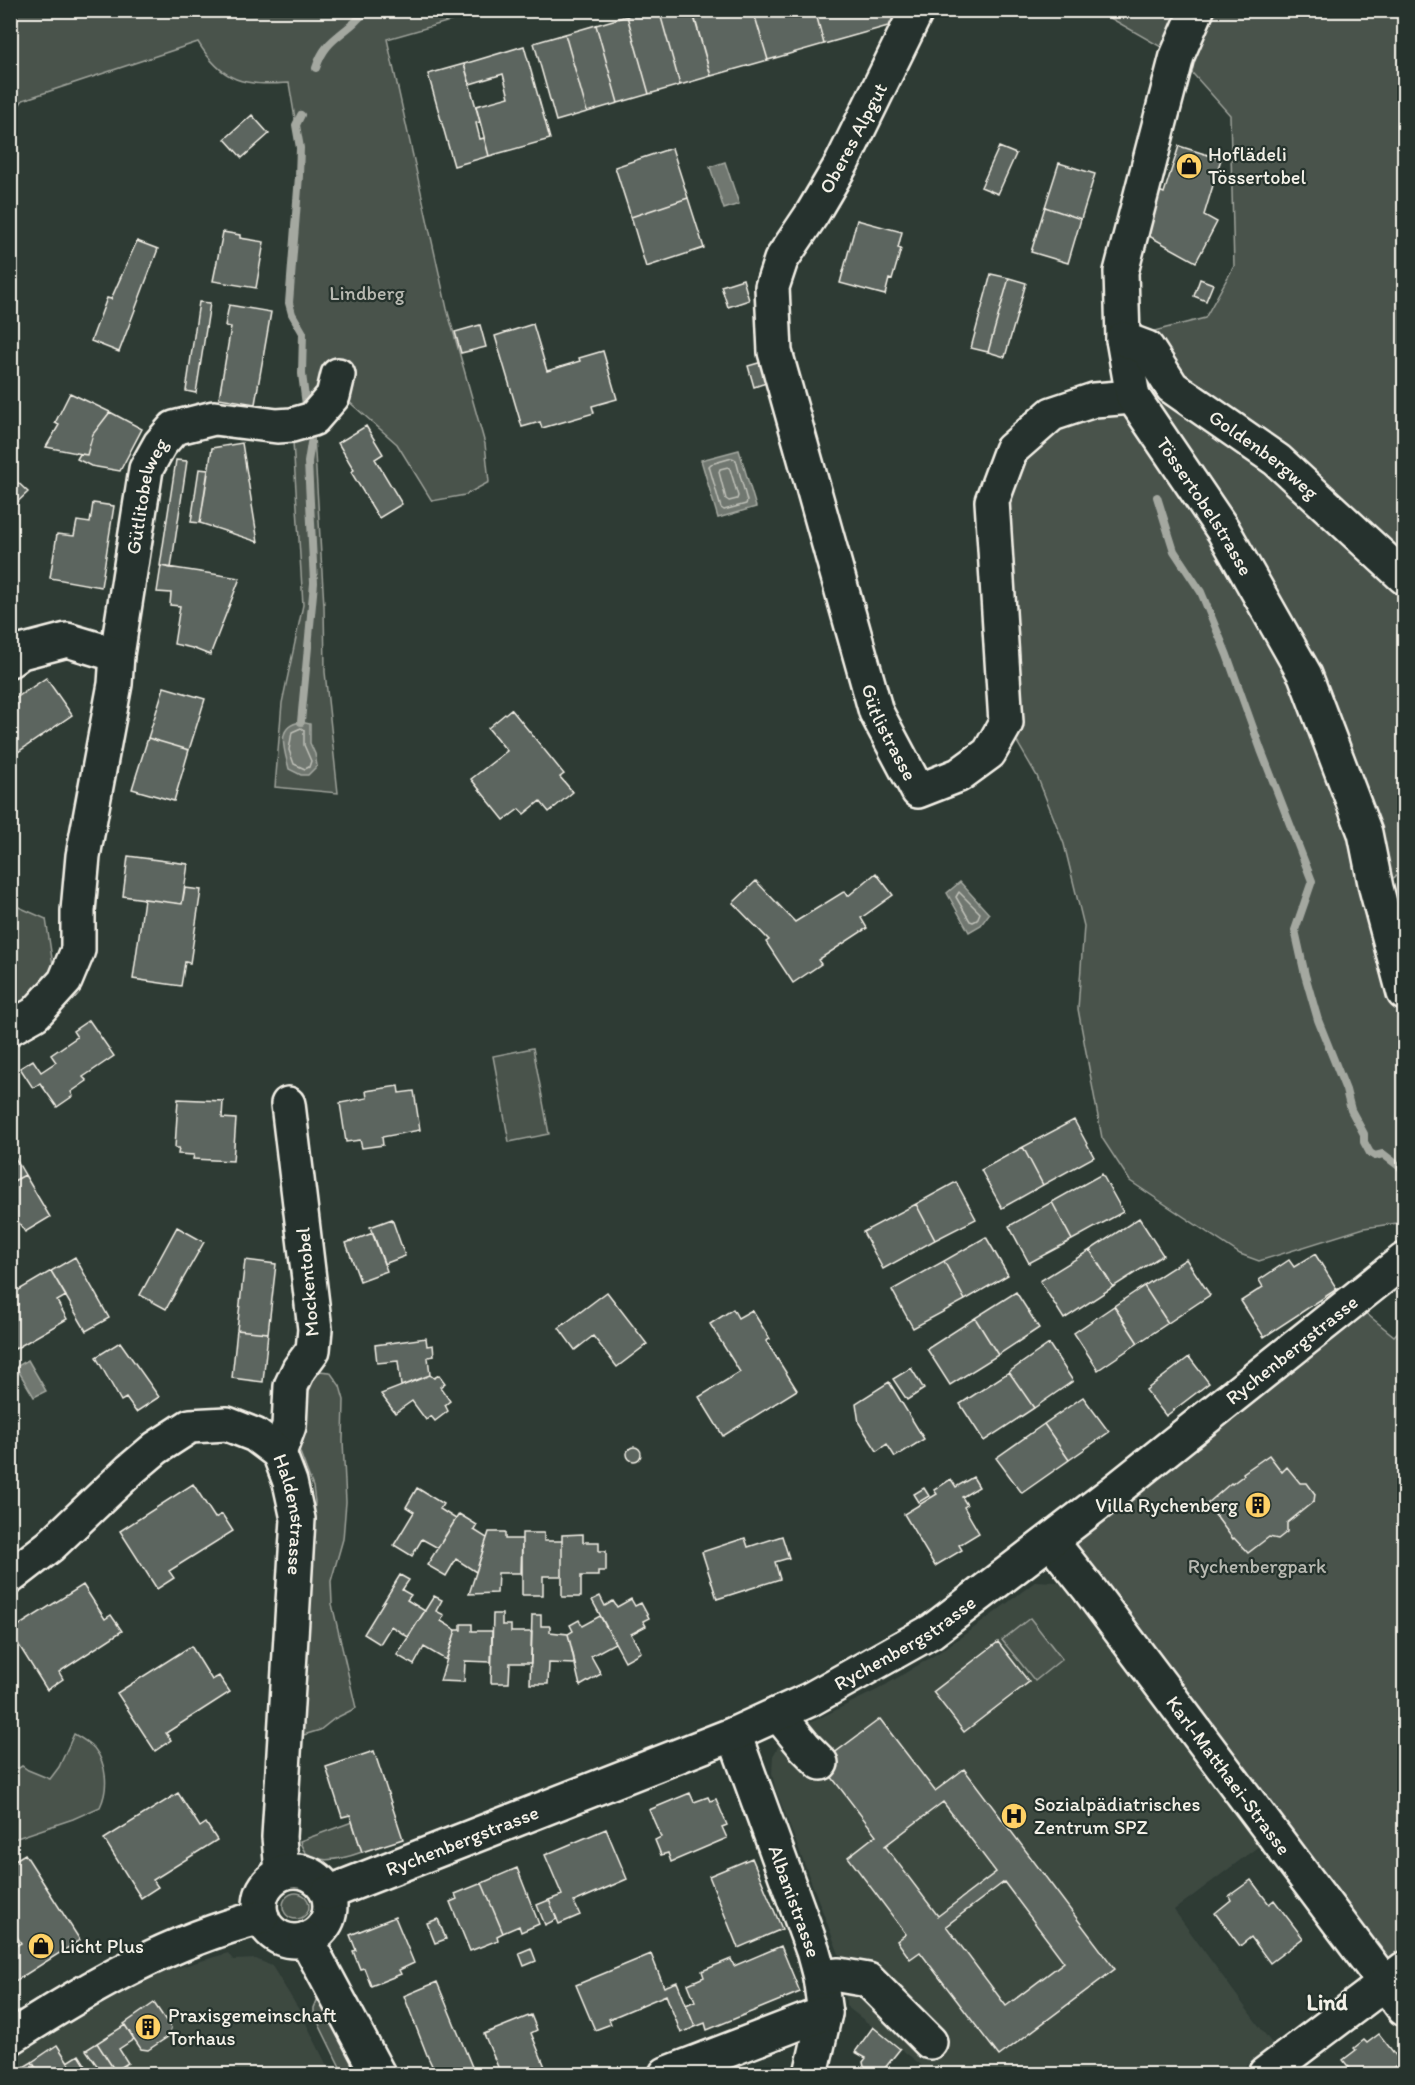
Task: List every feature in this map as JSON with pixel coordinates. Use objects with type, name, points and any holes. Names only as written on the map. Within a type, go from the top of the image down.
[{"type":"street","name":"Oberes Alpgut","points":[[781,260],[842,163],[917,10]]},
{"type":"street","name":"Tössertobelstrasse","points":[[1197,10],[1177,56],[1121,272],[1122,339],[1132,397],[1223,530],[1305,675],[1365,833],[1376,888],[1404,993]]},
{"type":"street","name":"Gütlistrasse","points":[[781,260],[772,287],[775,352],[876,712],[918,791],[959,775],[989,753],[1006,723],[992,501],[1011,450],[1052,414],[1094,400],[1132,397]]},
{"type":"street","name":"Goldenbergweg","points":[[1122,339],[1147,348],[1172,387],[1277,460],[1404,577]]},
{"type":"street","name":"Gütlitobelweg","points":[[10,1028],[35,1014],[64,981],[78,950],[78,911],[83,856],[115,684],[117,655],[146,469],[160,444],[174,428],[214,418],[277,426],[292,425],[313,419],[333,396],[338,375]]},
{"type":"street","points":[[10,660],[21,652],[67,640],[117,655]]},
{"type":"street","name":"Mockentobel","points":[[279,1453],[289,1426],[291,1386],[299,1369],[313,1350],[315,1329],[288,1104]]},
{"type":"street","name":"Rychenbergstrasse","points":[[328,1893],[734,1734],[809,1700],[932,1631],[1051,1541],[1404,1260]]},
{"type":"street","name":"Haldenstrasse","points":[[10,1577],[50,1546],[156,1448],[190,1426],[227,1424],[255,1435],[279,1453],[290,1482],[298,1519],[279,1838],[282,1873]]},
{"type":"street","name":"Karl-Matthaei-Strasse","points":[[1051,1541],[1273,1836],[1398,1987]]},
{"type":"street","points":[[778,1714],[821,1763]]},
{"type":"street","name":"Albanistrasse","points":[[734,1734],[813,1951],[820,1977],[825,2013],[811,2074]]},
{"type":"street","points":[[304,1872],[314,1876],[328,1893],[329,1915],[317,1934],[306,1939],[285,1940],[275,1935],[267,1927],[262,1917],[261,1896],[266,1886],[282,1873],[304,1872]]},
{"type":"street","points":[[10,2038],[94,1986],[148,1958],[202,1935],[262,1917]]},
{"type":"street","points":[[306,1939],[378,2074]]},
{"type":"street","points":[[820,1977],[839,1975],[868,1980],[930,2042]]},
{"type":"street","points":[[1264,2074],[1398,1987]]},
{"type":"street","points":[[666,2074],[825,2013]]},
{"type":"shaded area","name":"Sozialpädiatrisches Zentrum SPZ","points":[[1036,1581],[1056,1582],[1070,1589],[1263,1843],[1174,1910],[1273,2045],[1234,2074],[928,2074],[920,2064],[846,2006],[842,1962],[775,1788],[772,1774],[773,1756],[786,1737],[797,1729],[879,1689],[938,1653]]},
{"type":"shaded area","points":[[228,1953],[233,1960],[256,1959],[272,1966],[301,2013],[331,2074],[11,2074],[11,2055],[98,2002],[153,1975]]},
{"type":"green space","name":"Lindberg","points":[[11,11],[485,11],[387,39],[447,309],[485,444],[489,482],[465,495],[432,501],[397,444],[347,400],[306,405],[302,374],[303,333],[292,314],[289,303],[300,148],[289,83],[259,84],[236,79],[216,66],[198,42],[23,100],[11,116]]},
{"type":"green space","points":[[1098,11],[1404,11],[1402,469],[1404,476],[1404,871],[1376,889],[1404,993],[1404,1222],[1364,1228],[1259,1261],[1240,1254],[1130,1181],[1102,1138],[1078,1009],[1084,926],[1064,844],[1037,776],[1006,723],[992,501],[1011,450],[1132,397],[1123,339],[1205,318],[1234,266],[1230,115],[1177,56]]},
{"type":"green space","points":[[313,419],[324,606],[325,672],[338,793],[275,787],[282,703],[303,605],[292,425]]},
{"type":"green space","points":[[14,905],[46,919],[54,972],[11,1015],[10,906]]},
{"type":"green space","points":[[533,1048],[549,1134],[509,1142],[493,1056]]},
{"type":"green space","name":"Rychenbergpark","points":[[1352,1302],[1394,1336],[1404,1330],[1404,1969],[1386,1984],[1051,1541]]},
{"type":"green space","points":[[318,1371],[330,1372],[340,1386],[344,1400],[343,1441],[346,1502],[343,1539],[331,1581],[332,1604],[356,1708],[334,1719],[320,1730],[297,1737],[315,1502],[313,1487],[298,1447],[301,1391]]},
{"type":"green space","points":[[1030,1618],[1062,1659],[1035,1681],[1002,1640]]},
{"type":"green space","points":[[74,1734],[94,1748],[102,1761],[105,1792],[100,1807],[73,1819],[11,1840],[11,1773],[22,1766],[50,1779],[59,1767]]},
{"type":"green space","points":[[352,1822],[362,1852],[326,1860],[310,1856],[304,1850],[300,1841]]},
{"type":"green space","points":[[296,1893],[306,1896],[309,1906],[306,1916],[296,1919],[286,1916],[283,1906],[286,1896]]},
{"type":"green space","points":[[318,1998],[324,2003],[356,2063],[343,2073],[314,2014]]},
{"type":"water","points":[[725,162],[739,204],[724,209],[710,167]]},
{"type":"water","points":[[739,450],[756,507],[718,518],[701,460]]},
{"type":"water","points":[[301,722],[310,724],[310,743],[317,766],[308,775],[301,775],[289,769],[283,740],[287,728]]},
{"type":"water","points":[[960,882],[989,914],[981,925],[969,932],[947,893]]},
{"type":"water","points":[[28,1360],[46,1391],[34,1397],[16,1367]]},
{"type":"building","points":[[646,10],[659,10],[680,85],[649,94],[627,16]]},
{"type":"building","points":[[659,10],[692,10],[711,76],[680,85]]},
{"type":"building","points":[[697,10],[753,10],[768,60],[711,76],[693,12]]},
{"type":"building","points":[[753,10],[815,10],[824,44],[768,60]]},
{"type":"building","points":[[815,10],[908,10],[906,21],[824,44]]},
{"type":"building","points":[[627,16],[649,94],[618,103],[596,25]]},
{"type":"building","points":[[596,25],[618,103],[587,112],[565,34]]},
{"type":"building","points":[[565,34],[587,112],[556,121],[534,43]]},
{"type":"building","points":[[524,46],[550,139],[489,156],[476,106],[509,97],[503,74],[470,84],[464,64]]},
{"type":"building","points":[[464,64],[480,122],[476,123],[480,139],[484,138],[489,156],[454,166],[428,74]]},
{"type":"building","points":[[252,115],[269,134],[242,158],[225,139]]},
{"type":"building","points":[[1179,146],[1221,159],[1204,215],[1217,222],[1196,262],[1138,230],[1159,191],[1164,193]]},
{"type":"building","points":[[999,147],[1016,154],[998,194],[981,187]]},
{"type":"building","points":[[672,148],[688,198],[631,217],[615,167]]},
{"type":"building","points":[[1059,163],[1095,174],[1081,219],[1045,207]]},
{"type":"building","points":[[688,198],[704,248],[646,267],[631,217]]},
{"type":"building","points":[[1045,207],[1081,219],[1068,263],[1031,252]]},
{"type":"building","points":[[857,220],[902,232],[898,248],[901,249],[885,295],[840,283]]},
{"type":"building","points":[[223,232],[240,235],[240,238],[264,242],[256,288],[213,281]]},
{"type":"building","points":[[137,241],[158,249],[119,352],[91,341],[107,298],[111,299]]},
{"type":"building","points":[[991,274],[1009,278],[988,352],[971,348]]},
{"type":"building","points":[[1009,278],[1026,283],[1005,357],[988,352]]},
{"type":"building","points":[[743,279],[749,300],[728,307],[721,286]]},
{"type":"building","points":[[1200,279],[1213,284],[1206,301],[1194,296]]},
{"type":"building","points":[[199,302],[210,303],[196,393],[186,391]]},
{"type":"building","points":[[229,305],[271,312],[255,404],[219,398],[231,327],[225,326]]},
{"type":"building","points":[[533,324],[547,371],[603,351],[617,399],[592,406],[594,413],[542,428],[540,422],[522,427],[495,336]]},
{"type":"building","points":[[480,325],[486,347],[461,353],[455,332]]},
{"type":"building","points":[[769,360],[775,380],[754,387],[748,366]]},
{"type":"building","points":[[70,393],[110,412],[93,434],[87,455],[46,447],[59,425],[55,423]]},
{"type":"building","points":[[110,412],[142,429],[120,471],[91,466],[77,459],[80,454],[87,455],[93,434]]},
{"type":"building","points":[[366,426],[383,454],[375,459],[402,504],[379,518],[351,472],[354,470],[338,443]]},
{"type":"building","points":[[242,443],[258,542],[200,523],[212,448]]},
{"type":"building","points":[[176,460],[187,461],[171,568],[160,566]]},
{"type":"building","points":[[199,469],[208,470],[200,523],[191,522]]},
{"type":"building","points":[[10,475],[28,492],[10,509]]},
{"type":"building","points":[[93,503],[114,506],[101,587],[50,578],[57,534],[74,536],[77,521],[90,523]]},
{"type":"building","points":[[161,566],[240,578],[210,655],[174,644],[180,606],[170,605],[171,593],[157,592]]},
{"type":"building","points":[[46,678],[72,715],[12,756],[10,702]]},
{"type":"building","points":[[164,687],[205,699],[189,750],[148,738]]},
{"type":"building","points":[[511,709],[564,774],[560,777],[573,792],[549,812],[540,801],[524,814],[519,809],[504,820],[471,779],[507,751],[488,728]]},
{"type":"building","points":[[148,738],[189,750],[174,801],[132,789]]},
{"type":"building","points":[[128,856],[188,864],[182,904],[123,896]]},
{"type":"building","points":[[876,873],[893,895],[861,918],[867,928],[818,960],[821,964],[793,983],[766,942],[769,940],[733,903],[756,881],[795,922],[845,891],[848,896]]},
{"type":"building","points":[[185,888],[201,890],[190,963],[185,962],[181,986],[133,979],[144,899],[182,904]]},
{"type":"building","points":[[89,1020],[114,1056],[83,1077],[87,1081],[71,1092],[73,1096],[57,1107],[40,1083],[33,1088],[20,1068],[33,1060],[41,1072],[56,1062],[51,1055],[77,1037],[73,1031]]},
{"type":"building","points":[[398,1086],[399,1093],[414,1091],[420,1130],[382,1137],[383,1145],[362,1148],[360,1140],[346,1142],[340,1103],[367,1098],[366,1091]]},
{"type":"building","points":[[178,1099],[223,1101],[222,1118],[236,1119],[233,1161],[193,1159],[194,1155],[178,1154],[179,1148],[175,1148]]},
{"type":"building","points":[[1074,1120],[1094,1157],[1043,1185],[1023,1147]]},
{"type":"building","points":[[1023,1147],[1043,1185],[1002,1208],[981,1170]]},
{"type":"building","points":[[10,1149],[25,1175],[10,1183]]},
{"type":"building","points":[[1102,1174],[1123,1212],[1072,1240],[1052,1202]]},
{"type":"building","points":[[25,1175],[50,1217],[25,1232],[10,1209],[10,1183]]},
{"type":"building","points":[[956,1182],[976,1219],[935,1240],[916,1204]]},
{"type":"building","points":[[1052,1202],[1072,1240],[1029,1263],[1009,1226]]},
{"type":"building","points":[[916,1204],[935,1240],[883,1269],[863,1232]]},
{"type":"building","points":[[1139,1218],[1163,1255],[1113,1287],[1090,1250]]},
{"type":"building","points":[[392,1219],[405,1256],[384,1264],[370,1227]]},
{"type":"building","points":[[177,1227],[204,1242],[166,1309],[140,1295]]},
{"type":"building","points":[[373,1233],[387,1271],[360,1281],[346,1243]]},
{"type":"building","points":[[986,1237],[1008,1275],[965,1300],[944,1261]]},
{"type":"building","points":[[1090,1250],[1113,1287],[1064,1319],[1040,1281]]},
{"type":"building","points":[[1315,1254],[1337,1289],[1264,1337],[1241,1301],[1263,1287],[1259,1280],[1289,1260],[1294,1267]]},
{"type":"building","points":[[75,1257],[109,1318],[86,1331],[51,1271]]},
{"type":"building","points":[[1186,1259],[1210,1295],[1168,1323],[1144,1286]]},
{"type":"building","points":[[245,1260],[276,1264],[268,1333],[237,1330]]},
{"type":"building","points":[[944,1261],[965,1300],[913,1328],[892,1290]]},
{"type":"building","points":[[51,1271],[66,1296],[57,1301],[67,1319],[15,1349],[10,1342],[10,1308],[18,1304],[12,1294]]},
{"type":"building","points":[[1144,1286],[1168,1323],[1138,1343],[1114,1306]]},
{"type":"building","points":[[607,1292],[647,1344],[617,1367],[593,1336],[575,1350],[559,1328]]},
{"type":"building","points":[[1016,1292],[1039,1328],[998,1355],[975,1318]]},
{"type":"building","points":[[1114,1306],[1138,1343],[1098,1370],[1074,1333]]},
{"type":"building","points":[[733,1309],[738,1318],[752,1310],[770,1339],[766,1341],[797,1390],[723,1436],[699,1397],[740,1372],[710,1324]]},
{"type":"building","points":[[975,1318],[998,1355],[950,1385],[927,1349]]},
{"type":"building","points":[[237,1330],[268,1333],[263,1382],[232,1378]]},
{"type":"building","points":[[426,1338],[427,1346],[433,1345],[434,1356],[428,1357],[430,1375],[401,1386],[398,1361],[377,1363],[375,1345]]},
{"type":"building","points":[[120,1342],[159,1397],[136,1412],[126,1398],[121,1401],[96,1357]]},
{"type":"building","points":[[1049,1344],[1073,1381],[1034,1408],[1009,1372]]},
{"type":"building","points":[[1189,1357],[1209,1383],[1166,1416],[1146,1390]]},
{"type":"building","points":[[911,1368],[924,1389],[907,1400],[893,1379]]},
{"type":"building","points":[[1009,1372],[1034,1408],[984,1441],[960,1404]]},
{"type":"building","points":[[430,1375],[434,1378],[439,1375],[445,1383],[440,1387],[450,1401],[445,1405],[448,1411],[435,1421],[431,1416],[426,1420],[412,1401],[395,1413],[381,1394]]},
{"type":"building","points":[[889,1382],[924,1439],[895,1457],[887,1444],[877,1451],[859,1423],[856,1403]]},
{"type":"building","points":[[1083,1397],[1109,1432],[1069,1460],[1044,1424]]},
{"type":"building","points":[[1044,1424],[1069,1460],[1022,1493],[996,1458]]},
{"type":"building","points":[[631,1447],[637,1447],[641,1454],[637,1461],[631,1461],[627,1457],[627,1451]]},
{"type":"building","name":"Villa Rychenberg","points":[[1269,1455],[1282,1472],[1287,1467],[1300,1483],[1307,1483],[1315,1494],[1314,1501],[1287,1523],[1287,1532],[1278,1539],[1269,1537],[1248,1553],[1233,1539],[1207,1504],[1244,1475],[1243,1473]]},
{"type":"building","points":[[973,1477],[979,1487],[962,1497],[967,1505],[964,1507],[979,1533],[959,1545],[962,1550],[935,1566],[904,1514],[937,1494],[934,1490],[951,1479],[956,1487]]},
{"type":"building","points":[[193,1484],[215,1518],[222,1514],[233,1531],[169,1571],[174,1578],[157,1589],[120,1531]]},
{"type":"building","points":[[417,1488],[443,1504],[440,1509],[456,1519],[438,1548],[422,1539],[412,1556],[394,1545],[414,1512],[406,1507]]},
{"type":"building","points":[[924,1488],[929,1496],[919,1502],[914,1494]]},
{"type":"building","points":[[459,1514],[477,1525],[474,1530],[487,1538],[476,1572],[456,1559],[446,1576],[427,1565]]},
{"type":"building","points":[[489,1532],[505,1532],[505,1539],[522,1539],[521,1573],[498,1573],[497,1593],[469,1594]]},
{"type":"building","points":[[522,1533],[544,1533],[544,1541],[562,1541],[562,1576],[543,1576],[543,1595],[522,1595]]},
{"type":"building","points":[[583,1534],[583,1542],[599,1542],[599,1551],[606,1551],[606,1571],[598,1571],[598,1576],[581,1576],[581,1597],[562,1597],[562,1535]]},
{"type":"building","points":[[782,1536],[789,1558],[775,1562],[780,1579],[717,1599],[702,1552],[745,1538],[748,1547]]},
{"type":"building","points":[[400,1575],[409,1580],[402,1590],[411,1595],[407,1600],[425,1611],[408,1637],[391,1626],[380,1644],[364,1634]]},
{"type":"building","points":[[83,1585],[105,1619],[111,1615],[122,1631],[59,1672],[63,1679],[47,1690],[10,1631]]},
{"type":"building","points":[[434,1596],[442,1600],[436,1611],[444,1615],[441,1621],[456,1630],[446,1660],[424,1647],[414,1665],[397,1655]]},
{"type":"building","points":[[600,1596],[605,1606],[613,1601],[617,1607],[631,1599],[635,1606],[641,1603],[649,1618],[643,1621],[646,1626],[631,1634],[641,1652],[625,1661],[592,1600]]},
{"type":"building","points":[[493,1614],[502,1614],[502,1625],[511,1625],[511,1632],[532,1632],[531,1663],[510,1663],[509,1683],[491,1683]]},
{"type":"building","points":[[532,1615],[541,1615],[541,1626],[550,1626],[550,1632],[568,1634],[574,1658],[574,1664],[549,1663],[548,1684],[530,1684]]},
{"type":"building","points":[[600,1616],[615,1643],[591,1656],[601,1674],[580,1686],[568,1634],[573,1631],[570,1625],[579,1620],[582,1626]]},
{"type":"building","points":[[461,1624],[472,1624],[472,1631],[492,1631],[491,1662],[465,1661],[464,1682],[440,1681],[456,1630],[461,1630]]},
{"type":"building","points":[[998,1642],[1029,1682],[964,1732],[933,1692]]},
{"type":"building","points":[[191,1646],[212,1680],[219,1676],[230,1692],[166,1733],[171,1740],[155,1751],[117,1693]]},
{"type":"building","name":"Sozialpädiatrisches Zentrum SPZ","points":[[880,1719],[935,1791],[964,1769],[1115,1969],[999,2056],[920,1952],[910,1959],[897,1941],[906,1934],[848,1857],[876,1835],[821,1763]],"holes":[[[943,1802],[996,1872],[938,1916],[885,1846]],[[1004,1882],[1064,1962],[1006,2006],[946,1926]]]},
{"type":"building","points":[[374,1751],[403,1839],[362,1852],[350,1815],[342,1817],[326,1767]]},
{"type":"building","points":[[178,1793],[200,1827],[206,1823],[217,1840],[153,1880],[158,1887],[141,1898],[104,1839]]},
{"type":"building","points":[[690,1793],[694,1802],[708,1797],[710,1801],[716,1799],[727,1825],[722,1827],[727,1838],[671,1862],[668,1853],[661,1855],[655,1840],[661,1837],[649,1810]]},
{"type":"building","points":[[606,1829],[627,1879],[574,1902],[580,1915],[559,1924],[549,1900],[562,1895],[545,1855]]},
{"type":"building","points":[[25,1854],[80,1940],[14,1982],[10,1976],[10,1949],[21,1943],[10,1926],[10,1863]]},
{"type":"building","points":[[752,1858],[782,1929],[738,1948],[709,1876]]},
{"type":"building","points":[[517,1868],[539,1924],[521,1932],[519,1926],[503,1933],[482,1883]]},
{"type":"building","points":[[1251,1880],[1269,1904],[1274,1900],[1303,1938],[1270,1963],[1251,1937],[1240,1946],[1215,1913],[1231,1900],[1229,1896]]},
{"type":"building","points":[[482,1883],[503,1933],[497,1936],[498,1940],[470,1951],[450,1902],[457,1899],[455,1894]]},
{"type":"building","points":[[549,1900],[557,1919],[545,1925],[537,1905]]},
{"type":"building","points":[[395,1917],[414,1963],[399,1970],[401,1974],[371,1986],[364,1968],[360,1969],[350,1935]]},
{"type":"building","points":[[438,1919],[446,1939],[435,1943],[427,1923]]},
{"type":"building","points":[[781,1946],[800,1992],[707,2030],[705,2023],[695,2027],[686,2005],[695,2001],[688,1984],[704,1977],[702,1971],[731,1959],[734,1966]]},
{"type":"building","points":[[531,1948],[536,1961],[524,1966],[519,1953]]},
{"type":"building","points":[[651,1954],[664,1987],[677,1982],[695,2027],[681,2033],[666,1995],[609,2019],[611,2024],[595,2030],[576,1985]]},
{"type":"building","points":[[437,1982],[475,2074],[436,2074],[427,2055],[404,1996]]},
{"type":"building","name":"Praxisgemeinschaft Torhaus","points":[[154,2003],[171,2028],[169,2036],[148,2050],[141,2049],[124,2024]]},
{"type":"building","points":[[531,2015],[537,2030],[531,2033],[548,2074],[501,2074],[484,2034]]},
{"type":"building","points":[[125,2025],[134,2039],[119,2049],[128,2063],[115,2071],[97,2043]]},
{"type":"building","points":[[873,2027],[900,2049],[881,2073],[874,2068],[864,2067],[863,2062],[866,2058],[855,2052]]},
{"type":"building","points":[[1379,2034],[1401,2062],[1384,2074],[1354,2074],[1343,2060],[1364,2040],[1367,2043]]},
{"type":"building","points":[[97,2043],[115,2071],[111,2074],[103,2074],[86,2050]]},
{"type":"building","points":[[57,2045],[76,2074],[40,2074],[32,2062]]},
{"type":"building","points":[[79,2055],[91,2074],[76,2074],[68,2062]]},
{"type":"building","points":[[32,2062],[40,2074],[12,2074]]},
{"type":"waterway","points":[[316,68],[331,42],[369,10]]},
{"type":"waterway","points":[[301,115],[296,125],[300,148],[299,176],[289,303],[292,314],[303,333],[302,374],[306,405]]},
{"type":"waterway","points":[[301,722],[314,583],[308,462],[311,443]]},
{"type":"waterway","points":[[1157,497],[1174,551],[1201,592],[1227,655],[1312,881],[1295,930],[1318,1020],[1346,1090],[1351,1110],[1364,1134],[1364,1142],[1370,1153],[1375,1156],[1383,1154],[1404,1170]]},
{"type":"place","name":"Hoflädeli Tössertobel","points":[[1189,166]]},
{"type":"place","name":"Villa Rychenberg","points":[[1258,1505]]},
{"type":"place","name":"Sozialpädiatrisches Zentrum SPZ","points":[[1014,1816]]},
{"type":"place","name":"Licht Plus","points":[[41,1946]]},
{"type":"place","name":"Praxisgemeinschaft Torhaus","points":[[148,2027]]},
{"type":"district","name":"Lind","points":[[1327,2002]]}]
